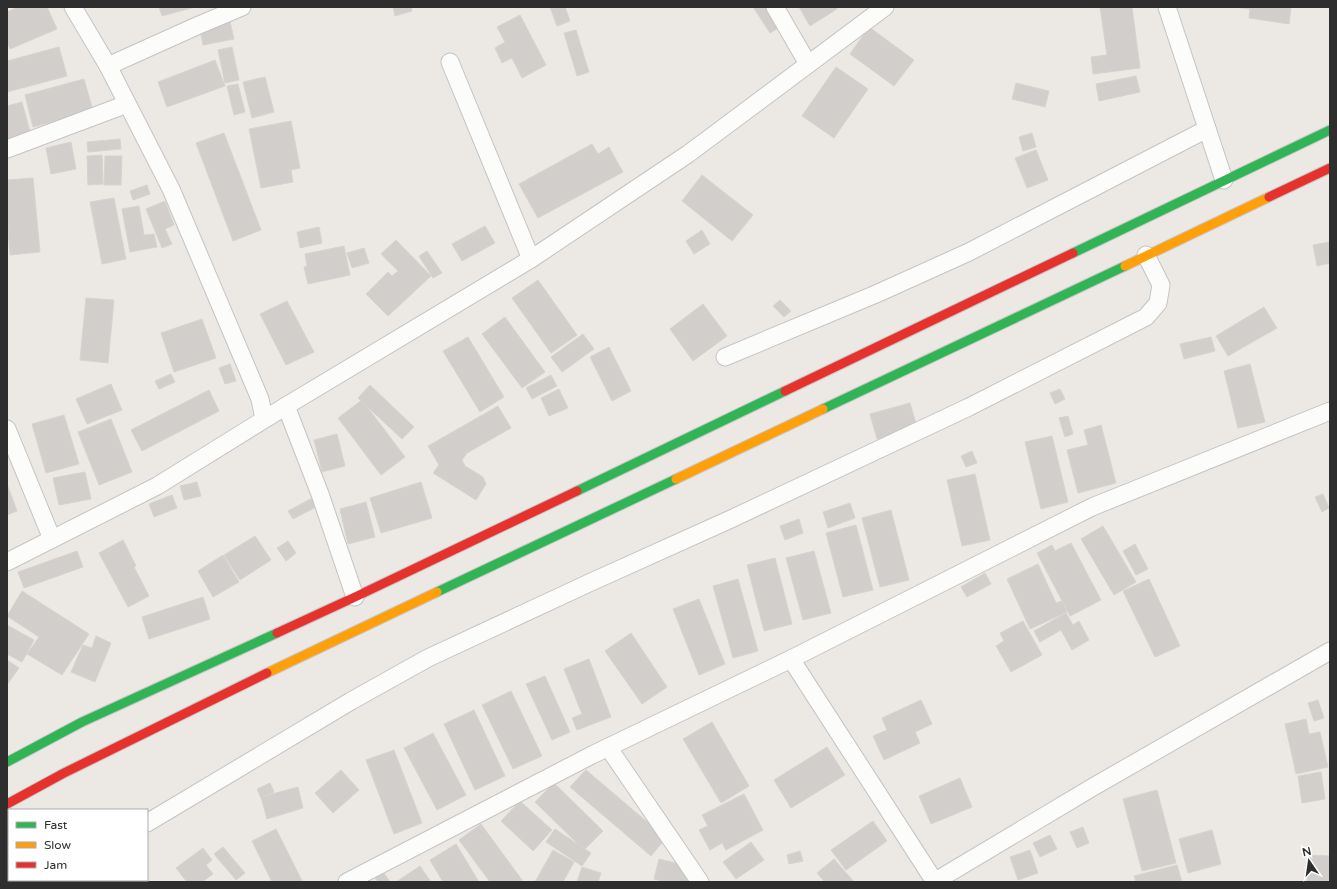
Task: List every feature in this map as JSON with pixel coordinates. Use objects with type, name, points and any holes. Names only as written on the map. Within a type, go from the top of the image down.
[{"type":"main road","points":[[7,762],[82,722],[355,596],[1330,130]]},
{"type":"main road","points":[[7,804],[64,773],[216,697],[1330,168]]},
{"type":"street","points":[[73,7],[108,66],[172,189],[260,399],[264,419]]},
{"type":"street","points":[[108,66],[242,7]]},
{"type":"street","points":[[775,7],[808,64]]},
{"type":"street","points":[[7,562],[157,486],[264,419],[531,259],[688,154],[885,7]]},
{"type":"street","points":[[1167,7],[1224,180]]},
{"type":"street","points":[[450,62],[531,259]]},
{"type":"street","points":[[7,149],[127,104]]},
{"type":"street","points":[[725,357],[876,294],[969,252],[1208,129]]},
{"type":"street","points":[[148,821],[351,700],[428,658],[731,519],[969,407],[1146,317],[1158,303],[1161,285],[1146,255]]},
{"type":"street","points":[[286,406],[320,494],[355,596]]},
{"type":"street","points":[[347,882],[608,747],[791,659],[1092,507],[1330,411]]},
{"type":"street","points":[[7,429],[52,539]]},
{"type":"street","points":[[791,659],[934,882],[1093,786],[1330,651]]},
{"type":"street","points":[[608,747],[700,882]]},
{"type":"building","points":[[18,7],[47,7],[57,29],[10,49],[7,42],[7,12]]},
{"type":"building","points":[[159,7],[195,7],[162,16]]},
{"type":"building","points":[[393,7],[411,7],[412,11],[395,16]]},
{"type":"building","points":[[550,7],[565,7],[570,21],[557,26]]},
{"type":"building","points":[[753,7],[771,7],[783,25],[770,33]]},
{"type":"building","points":[[799,7],[836,7],[837,9],[810,26]]},
{"type":"building","points":[[1100,7],[1132,7],[1140,68],[1093,74],[1091,57],[1107,55]]},
{"type":"building","points":[[1234,7],[1291,7],[1289,24],[1249,18],[1250,9]]},
{"type":"building","points":[[520,15],[546,65],[522,78],[512,58],[502,63],[495,48],[505,42],[497,27]]},
{"type":"building","points":[[230,22],[234,39],[203,45],[200,28]]},
{"type":"building","points":[[869,27],[914,60],[894,86],[850,54]]},
{"type":"building","points":[[576,30],[589,72],[577,76],[564,33]]},
{"type":"building","points":[[59,47],[67,76],[7,92],[7,61]]},
{"type":"building","points":[[232,47],[239,80],[225,83],[218,50]]},
{"type":"building","points":[[215,60],[225,86],[167,107],[158,82]]},
{"type":"building","points":[[836,67],[868,89],[834,138],[802,116]]},
{"type":"building","points":[[1136,76],[1140,92],[1099,101],[1096,84]]},
{"type":"building","points":[[265,77],[274,112],[252,118],[243,82]]},
{"type":"building","points":[[84,79],[93,111],[33,127],[25,95]]},
{"type":"building","points":[[1016,83],[1049,91],[1045,107],[1012,99]]},
{"type":"building","points":[[238,84],[245,112],[234,115],[227,86]]},
{"type":"building","points":[[22,102],[30,132],[7,139],[7,106]]},
{"type":"building","points":[[291,121],[300,168],[291,170],[293,182],[261,188],[249,129]]},
{"type":"building","points":[[224,133],[261,230],[233,241],[196,143]]},
{"type":"building","points":[[1032,133],[1036,147],[1023,151],[1019,137]]},
{"type":"building","points":[[120,139],[121,149],[88,152],[87,142]]},
{"type":"building","points":[[71,142],[76,169],[51,174],[46,148]]},
{"type":"building","points":[[592,144],[598,154],[609,147],[623,172],[538,218],[519,184]]},
{"type":"building","points":[[1036,150],[1048,180],[1027,188],[1015,158]]},
{"type":"building","points":[[102,155],[103,184],[88,185],[87,156]]},
{"type":"building","points":[[105,156],[122,156],[121,185],[104,185]]},
{"type":"building","points":[[702,175],[753,215],[732,241],[682,201]]},
{"type":"building","points":[[33,178],[40,252],[10,255],[7,216],[7,180]]},
{"type":"building","points":[[147,185],[150,194],[133,200],[130,191]]},
{"type":"building","points":[[114,198],[126,259],[102,264],[90,202]]},
{"type":"building","points":[[165,201],[174,225],[165,229],[172,244],[162,248],[146,209]]},
{"type":"building","points":[[139,206],[144,235],[154,234],[157,247],[130,252],[122,209]]},
{"type":"building","points":[[485,226],[495,243],[462,261],[452,244]]},
{"type":"building","points":[[319,227],[322,243],[300,248],[297,232]]},
{"type":"building","points":[[702,230],[710,244],[694,254],[686,241]]},
{"type":"building","points":[[396,240],[431,276],[388,316],[366,294],[388,272],[392,276],[398,271],[381,254]]},
{"type":"building","points":[[1329,242],[1330,263],[1317,266],[1313,245]]},
{"type":"building","points":[[344,246],[350,275],[308,284],[304,267],[307,266],[305,254]]},
{"type":"building","points":[[364,248],[369,263],[352,268],[347,253]]},
{"type":"building","points":[[427,251],[442,273],[433,278],[419,256]]},
{"type":"building","points":[[538,280],[577,335],[551,353],[512,298]]},
{"type":"building","points":[[86,298],[114,300],[108,363],[80,360]]},
{"type":"building","points":[[780,300],[791,311],[784,317],[773,306]]},
{"type":"building","points":[[287,301],[314,352],[286,365],[260,314]]},
{"type":"building","points":[[703,304],[727,336],[693,361],[670,329]]},
{"type":"building","points":[[1264,307],[1277,328],[1228,356],[1216,336]]},
{"type":"building","points":[[505,317],[545,372],[522,388],[482,334]]},
{"type":"building","points":[[202,319],[216,358],[174,372],[161,333]]},
{"type":"building","points":[[583,334],[594,349],[562,372],[551,357]]},
{"type":"building","points":[[468,337],[504,397],[480,412],[443,351]]},
{"type":"building","points":[[1211,337],[1215,351],[1184,359],[1180,344]]},
{"type":"building","points":[[609,347],[631,391],[612,401],[590,357]]},
{"type":"building","points":[[230,364],[236,381],[225,384],[219,368]]},
{"type":"building","points":[[1250,364],[1265,422],[1238,428],[1224,371]]},
{"type":"building","points":[[171,374],[175,382],[159,389],[155,381]]},
{"type":"building","points":[[551,375],[557,386],[532,399],[526,388]]},
{"type":"building","points":[[111,384],[122,410],[87,424],[76,399]]},
{"type":"building","points":[[370,385],[414,427],[402,439],[358,398]]},
{"type":"building","points":[[559,389],[568,408],[549,416],[541,398]]},
{"type":"building","points":[[1060,389],[1065,399],[1055,404],[1050,393]]},
{"type":"building","points":[[209,390],[219,411],[142,451],[131,430]]},
{"type":"building","points":[[362,400],[405,457],[381,475],[338,418]]},
{"type":"building","points":[[910,403],[917,427],[877,439],[870,414]]},
{"type":"building","points":[[498,406],[511,428],[467,453],[462,460],[465,466],[483,477],[486,484],[476,500],[433,473],[439,465],[428,446]]},
{"type":"building","points":[[64,415],[79,464],[46,473],[32,424]]},
{"type":"building","points":[[1068,416],[1073,434],[1065,437],[1059,418]]},
{"type":"building","points":[[111,419],[132,472],[99,485],[78,432]]},
{"type":"building","points":[[1101,425],[1116,483],[1078,493],[1067,450],[1088,445],[1084,430]]},
{"type":"building","points":[[337,434],[345,466],[322,472],[314,440]]},
{"type":"building","points":[[1052,436],[1068,502],[1041,509],[1025,442]]},
{"type":"building","points":[[972,451],[977,463],[966,467],[961,456]]},
{"type":"building","points":[[85,472],[91,499],[59,505],[53,478]]},
{"type":"building","points":[[975,474],[990,540],[962,546],[947,480]]},
{"type":"building","points":[[197,482],[201,496],[184,500],[180,486]]},
{"type":"building","points":[[421,482],[432,518],[381,533],[370,498]]},
{"type":"building","points":[[7,484],[17,511],[7,515]]},
{"type":"building","points":[[1323,494],[1329,508],[1322,512],[1315,497]]},
{"type":"building","points":[[172,495],[177,508],[154,517],[149,504]]},
{"type":"building","points":[[314,497],[318,506],[293,519],[288,511]]},
{"type":"building","points":[[366,502],[375,537],[348,544],[340,509]]},
{"type":"building","points":[[850,503],[855,518],[828,528],[823,512]]},
{"type":"building","points":[[891,510],[909,580],[880,587],[862,518]]},
{"type":"building","points":[[799,519],[803,533],[785,540],[780,526]]},
{"type":"building","points":[[856,525],[873,590],[843,597],[826,533]]},
{"type":"building","points":[[1103,526],[1136,582],[1114,595],[1081,539]]},
{"type":"building","points":[[255,536],[271,560],[240,580],[224,555]]},
{"type":"building","points":[[123,540],[136,566],[134,567],[149,596],[128,607],[99,553]]},
{"type":"building","points":[[288,541],[296,553],[286,561],[277,548]]},
{"type":"building","points":[[1071,543],[1101,600],[1070,616],[1037,553],[1052,545],[1055,551]]},
{"type":"building","points":[[1135,544],[1148,569],[1136,575],[1123,551]]},
{"type":"building","points":[[77,551],[83,567],[24,588],[18,572]]},
{"type":"building","points":[[814,551],[831,613],[803,620],[786,558]]},
{"type":"building","points":[[223,555],[239,582],[213,597],[198,571]]},
{"type":"building","points":[[775,558],[792,624],[764,631],[747,565]]},
{"type":"building","points":[[1038,564],[1056,603],[1062,601],[1067,612],[1030,629],[1007,579]]},
{"type":"building","points":[[985,573],[991,584],[967,597],[961,587]]},
{"type":"building","points":[[738,579],[758,651],[733,658],[713,586]]},
{"type":"building","points":[[1149,579],[1180,646],[1155,657],[1123,591]]},
{"type":"building","points":[[22,591],[89,634],[62,675],[27,654],[39,637],[7,616]]},
{"type":"building","points":[[203,597],[210,619],[149,639],[142,617]]},
{"type":"building","points":[[699,599],[725,664],[699,675],[673,609]]},
{"type":"building","points":[[1066,613],[1073,625],[1079,621],[1089,640],[1072,650],[1061,630],[1040,642],[1034,631]]},
{"type":"building","points":[[1023,621],[1042,655],[1011,672],[996,646],[1004,641],[1000,633]]},
{"type":"building","points":[[7,625],[34,640],[22,662],[7,654]]},
{"type":"building","points":[[631,633],[667,687],[642,704],[605,651]]},
{"type":"building","points":[[96,636],[111,643],[95,682],[71,672],[83,645],[92,648]]},
{"type":"building","points":[[589,659],[611,717],[577,730],[572,718],[582,714],[564,669]]},
{"type":"building","points":[[7,660],[19,668],[7,685]]},
{"type":"building","points":[[545,676],[570,732],[552,740],[526,684]]},
{"type":"building","points":[[511,691],[542,756],[513,769],[482,705]]},
{"type":"building","points":[[921,700],[932,724],[915,732],[920,743],[884,760],[873,736],[887,730],[882,718]]},
{"type":"building","points":[[1318,700],[1324,718],[1314,721],[1308,703]]},
{"type":"building","points":[[474,710],[505,776],[475,790],[444,724]]},
{"type":"building","points":[[1306,719],[1309,734],[1320,732],[1328,767],[1296,774],[1285,724]]},
{"type":"building","points":[[712,722],[749,786],[721,803],[683,739]]},
{"type":"building","points":[[433,733],[466,795],[437,810],[404,748]]},
{"type":"building","points":[[827,747],[845,775],[791,808],[774,780]]},
{"type":"building","points":[[394,750],[422,823],[394,834],[366,760]]},
{"type":"building","points":[[341,770],[359,790],[333,813],[315,793]]},
{"type":"building","points":[[586,770],[666,838],[651,856],[570,787]]},
{"type":"building","points":[[1321,772],[1325,799],[1302,803],[1298,776]]},
{"type":"building","points":[[960,778],[972,807],[931,824],[919,796]]},
{"type":"building","points":[[270,783],[274,792],[261,798],[257,789]]},
{"type":"building","points":[[554,783],[603,831],[584,850],[535,802]]},
{"type":"building","points":[[298,787],[303,808],[267,819],[261,797]]},
{"type":"building","points":[[1157,790],[1176,863],[1142,871],[1123,799]]},
{"type":"building","points":[[744,794],[763,830],[726,850],[722,843],[710,850],[699,830],[708,826],[702,815]]},
{"type":"building","points":[[520,801],[552,830],[533,851],[501,821]]},
{"type":"building","points":[[873,821],[887,841],[846,870],[831,850]]},
{"type":"building","points":[[481,824],[522,880],[519,882],[490,882],[459,840]]},
{"type":"building","points":[[1083,827],[1089,843],[1077,848],[1070,832]]},
{"type":"building","points":[[276,829],[302,881],[300,882],[272,882],[252,841]]},
{"type":"building","points":[[555,829],[591,853],[582,866],[546,842]]},
{"type":"building","points":[[1212,830],[1221,864],[1188,873],[1179,839]]},
{"type":"building","points":[[1050,835],[1057,849],[1040,857],[1033,843]]},
{"type":"building","points":[[751,842],[764,860],[736,879],[723,862]]},
{"type":"building","points":[[456,844],[479,882],[443,882],[430,860]]},
{"type":"building","points":[[223,847],[245,873],[236,880],[214,854]]},
{"type":"building","points":[[203,848],[212,860],[206,865],[213,874],[202,882],[187,882],[176,868]]},
{"type":"building","points":[[553,850],[574,862],[563,882],[535,882]]},
{"type":"building","points":[[1030,850],[1038,873],[1018,880],[1010,857]]},
{"type":"building","points":[[800,851],[803,861],[789,864],[787,855]]},
{"type":"building","points":[[1308,855],[1330,856],[1330,882],[1307,882]]},
{"type":"building","points":[[659,859],[692,867],[689,882],[665,882],[654,879]]},
{"type":"building","points":[[834,859],[854,882],[825,882],[817,873]]},
{"type":"building","points":[[1177,865],[1182,882],[1136,882],[1134,876]]},
{"type":"building","points":[[420,866],[431,882],[396,882]]},
{"type":"building","points":[[380,867],[390,882],[378,882],[372,873]]},
{"type":"building","points":[[582,867],[601,873],[598,882],[577,882]]},
{"type":"traffic: fast","points":[[1073,253],[1330,130]]},
{"type":"traffic: fast","points":[[823,409],[1125,266]]},
{"type":"traffic: fast","points":[[577,491],[785,391]]},
{"type":"traffic: fast","points":[[437,592],[676,479]]},
{"type":"traffic: fast","points":[[7,762],[82,722],[277,633]]},
{"type":"traffic: slow","points":[[1125,266],[1269,197]]},
{"type":"traffic: slow","points":[[676,479],[823,409]]},
{"type":"traffic: slow","points":[[267,673],[437,592]]},
{"type":"traffic: jam","points":[[1269,197],[1330,168]]},
{"type":"traffic: jam","points":[[785,391],[1073,253]]},
{"type":"traffic: jam","points":[[277,633],[577,491]]},
{"type":"traffic: jam","points":[[7,804],[64,773],[267,673]]}]
